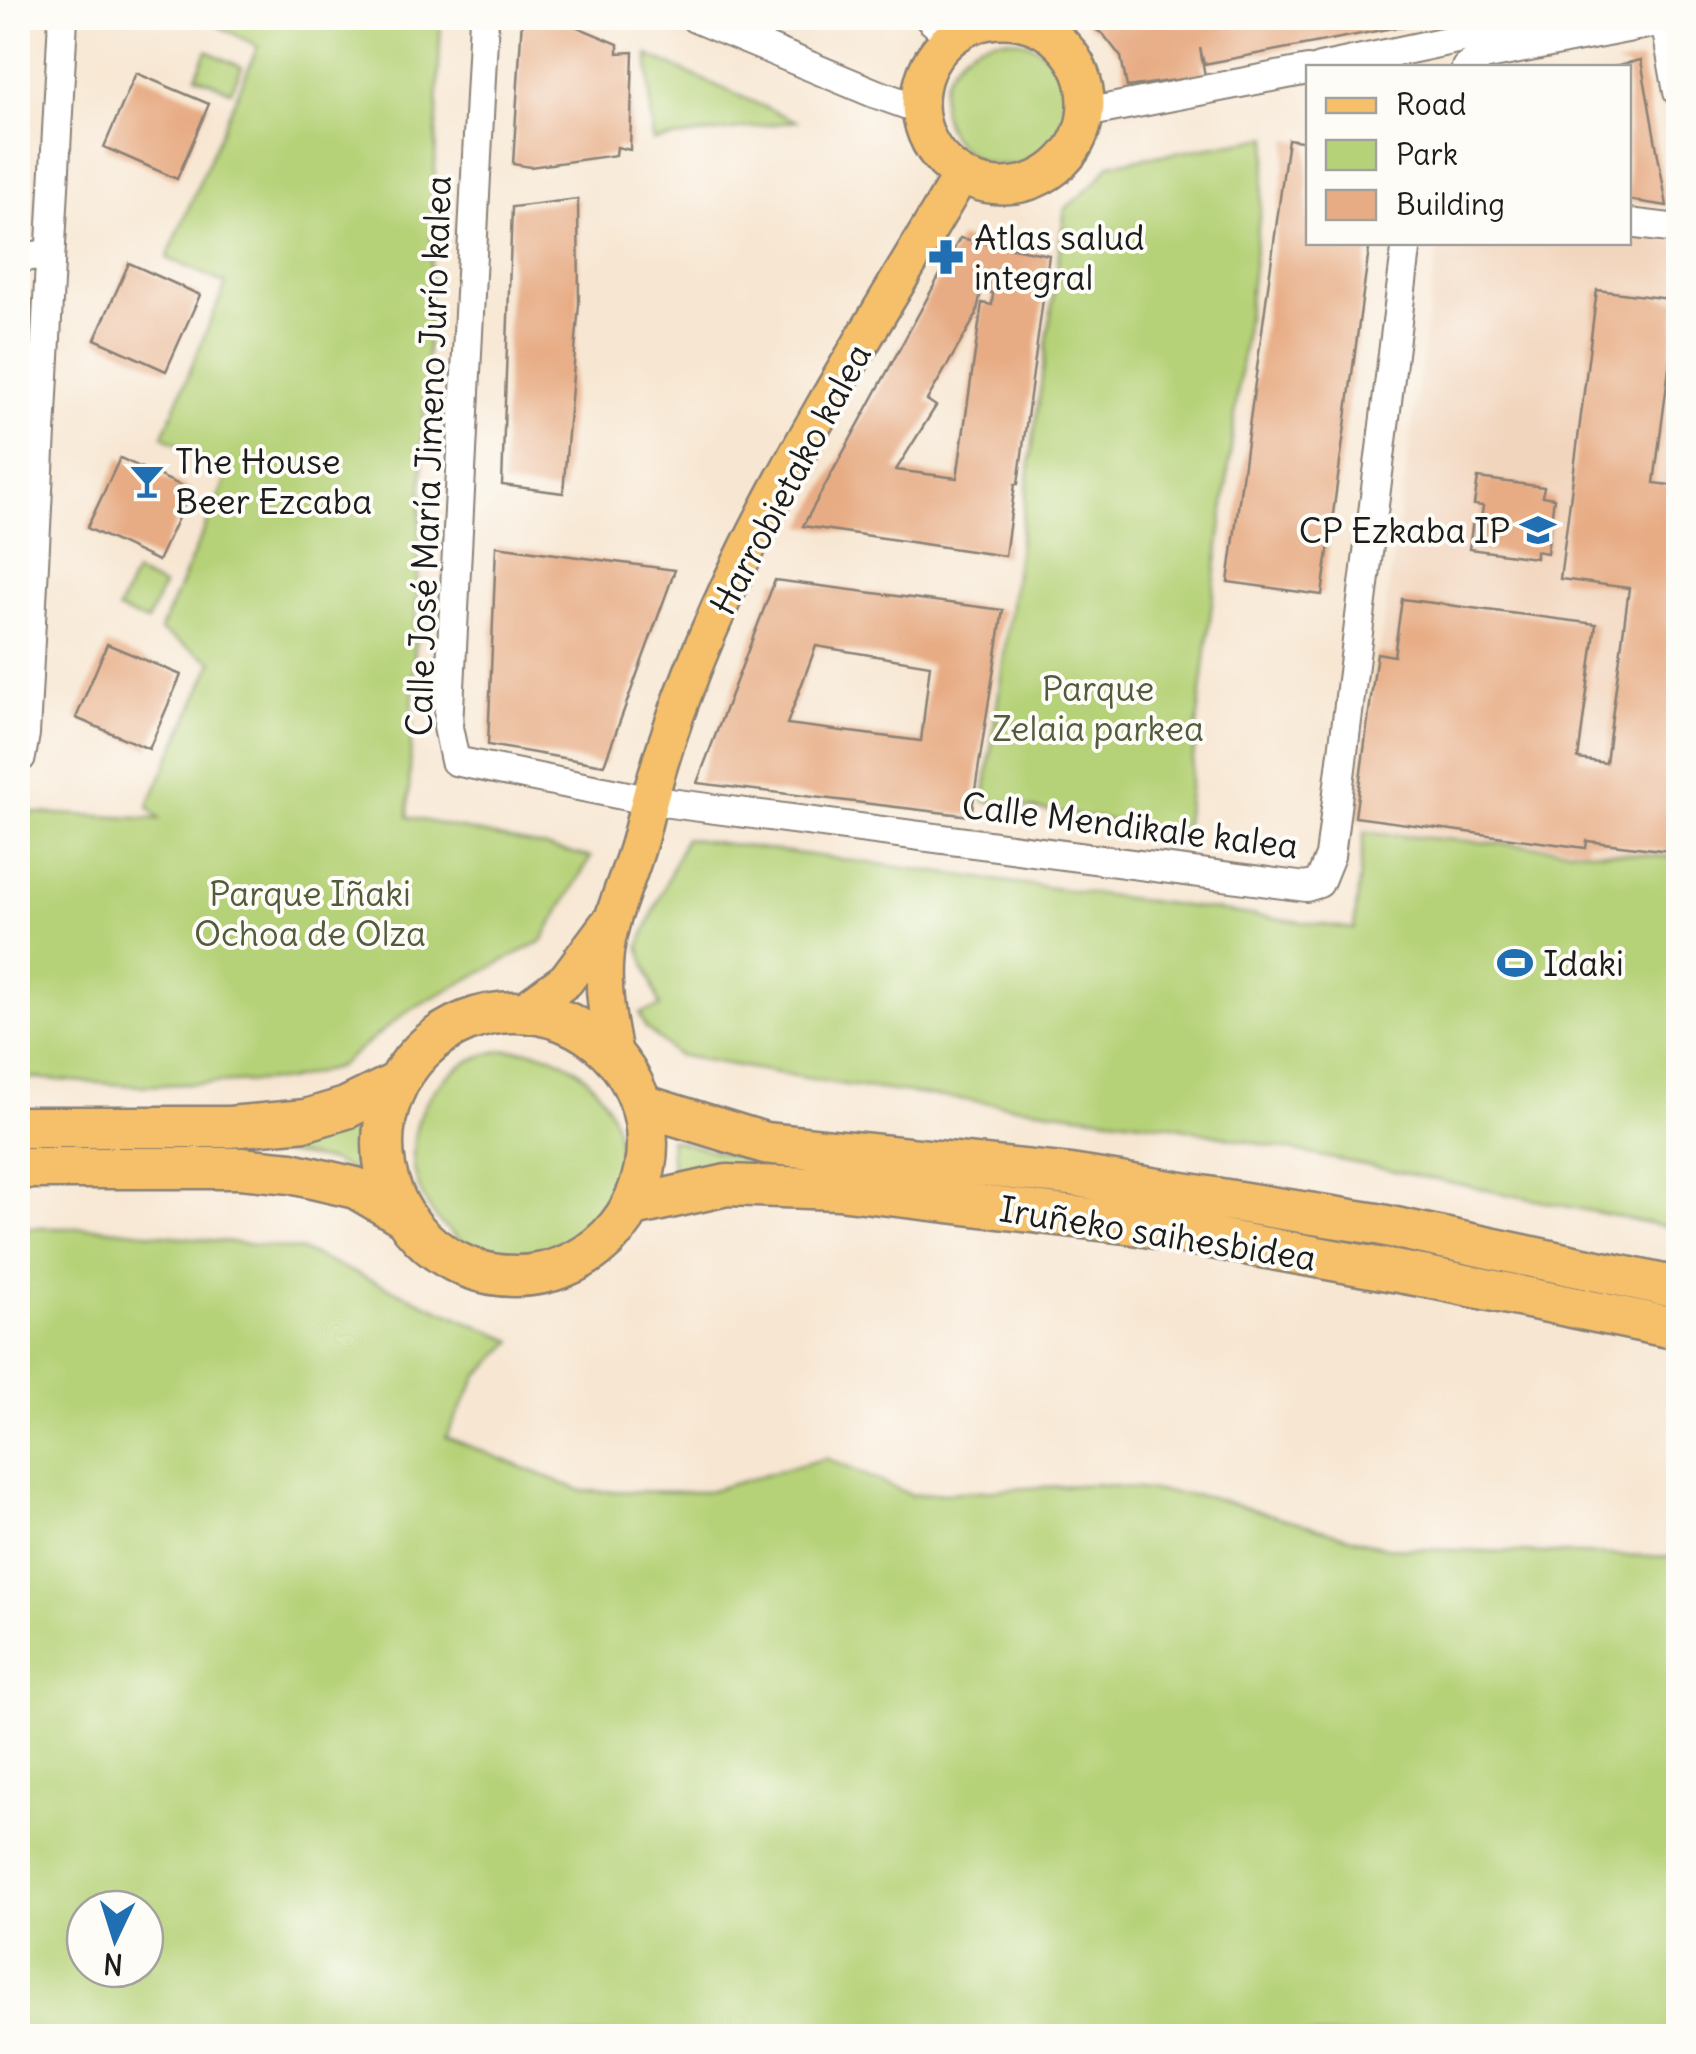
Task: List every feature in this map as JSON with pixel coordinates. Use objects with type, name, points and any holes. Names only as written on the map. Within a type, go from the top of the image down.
[{"type":"highway","points":[[522,1012],[556,1018],[588,1033],[615,1056],[642,1105],[648,1139],[646,1173],[634,1206],[610,1238],[578,1262],[540,1275],[501,1277],[462,1266],[428,1245],[402,1215],[384,1172],[383,1127],[397,1083],[419,1052],[449,1029],[484,1015],[522,1012]]},
{"type":"highway","points":[[18,1128],[229,1127],[306,1120],[346,1108],[397,1083]]},
{"type":"highway","name":"Iruñeko saihesbidea","points":[[642,1105],[765,1143],[1090,1178],[1377,1224],[1678,1288]]},
{"type":"highway","points":[[18,1168],[240,1168],[291,1172],[356,1188],[402,1215]]},
{"type":"highway","name":"Iruñeko saihesbidea","points":[[634,1206],[727,1185],[838,1188],[1154,1228],[1427,1276],[1678,1329]]},
{"type":"main road","points":[[1012,21],[1063,28],[1084,86],[1086,113],[1078,139],[1062,161],[1040,177],[1014,185],[987,184],[961,175],[940,158],[926,135],[919,109],[922,82],[951,26],[1012,21]]},
{"type":"main road","name":"Harrobietako kalea","points":[[615,1056],[604,987],[605,956],[647,800],[720,601],[756,528],[961,175]]},
{"type":"main road","name":"Harrobietako kalea","points":[[522,1012],[566,980],[616,912]]},
{"type":"street","points":[[18,758],[25,734],[62,18]]},
{"type":"street","name":"Calle José María Jimeno Jurío kalea","points":[[484,18],[448,727],[455,761],[647,800]]},
{"type":"street","points":[[695,18],[874,94],[919,109]]},
{"type":"street","points":[[1351,65],[1402,60],[1537,22],[1538,18]]},
{"type":"street","points":[[1470,65],[1483,56],[1672,19],[1678,92]]},
{"type":"street","points":[[1086,113],[1306,70]]},
{"type":"street","points":[[1631,223],[1678,229]]},
{"type":"street","name":"Calle Mendikale kalea","points":[[647,800],[1306,887],[1319,883],[1330,856],[1407,245]]},
{"type":"shaded area","name":"CP Ezkaba IP","points":[[1631,235],[1678,241],[1678,858],[1364,833],[1355,817],[1439,245],[1631,245]]},
{"type":"green space","name":"Parque Iñaki Ochoa de Olza","points":[[202,18],[441,18],[408,817],[591,857],[542,941],[409,1010],[336,1068],[286,1080],[139,1086],[18,1077],[18,812],[159,819],[148,806],[213,662],[160,631],[228,475],[163,436],[226,284],[167,258],[258,46]]},
{"type":"green space","points":[[1005,39],[1029,44],[1049,58],[1063,78],[1068,102],[1063,126],[1049,146],[1029,160],[1005,165],[981,160],[961,146],[947,126],[942,102],[947,78],[961,58],[981,44]]},
{"type":"green space","points":[[207,51],[242,67],[231,91],[196,76]]},
{"type":"green space","points":[[648,55],[796,121],[653,141]]},
{"type":"green space","name":"Parque Zelaia parkea","points":[[1269,137],[1184,832],[984,801],[1065,209],[1110,164]]},
{"type":"green space","points":[[135,573],[163,586],[147,622],[118,610]]},
{"type":"green space","points":[[1364,833],[1678,858],[1678,1229],[1167,1125],[845,1085],[677,1055],[646,1028],[640,1013],[660,1007],[639,946],[685,838],[1354,929]]},
{"type":"green space","points":[[516,1050],[555,1058],[589,1080],[611,1114],[619,1153],[611,1192],[589,1226],[555,1248],[516,1256],[477,1248],[443,1226],[421,1192],[413,1153],[421,1114],[443,1080],[477,1058]]},
{"type":"green space","points":[[360,1124],[359,1173],[330,1161],[244,1147],[305,1141]]},
{"type":"green space","points":[[670,1139],[761,1164],[672,1176]]},
{"type":"green space","points":[[18,1228],[100,1228],[301,1250],[513,1341],[477,1377],[446,1437],[582,1491],[704,1492],[826,1458],[911,1495],[1095,1484],[1210,1497],[1387,1548],[1678,1557],[1678,2036],[18,2036]]},
{"type":"building","points":[[18,18],[26,18],[21,150],[18,150]]},
{"type":"building","points":[[522,18],[556,18],[618,44],[618,53],[633,52],[630,150],[617,147],[616,155],[530,167],[513,164]]},
{"type":"building","points":[[1090,18],[1440,19],[1204,64],[1200,48],[1205,76],[1127,87],[1121,57],[1103,34],[1085,24]]},
{"type":"building","points":[[1641,60],[1667,206],[1631,200],[1631,65],[1618,65]]},
{"type":"building","points":[[136,73],[209,104],[177,179],[104,147]]},
{"type":"building","points":[[1288,139],[1306,142],[1306,245],[1370,245],[1322,595],[1228,582]]},
{"type":"building","points":[[578,199],[579,304],[563,493],[502,485],[512,207]]},
{"type":"building","points":[[960,238],[1049,255],[1005,556],[803,526]],"holes":[[[981,291],[993,293],[992,305],[982,303],[957,478],[896,470],[936,406],[927,400],[976,316]]]},
{"type":"building","points":[[129,263],[200,295],[166,371],[95,339]]},
{"type":"building","points":[[1597,290],[1678,300],[1654,483],[1678,486],[1678,852],[1587,841],[1586,848],[1355,817],[1377,653],[1394,656],[1402,599],[1596,624],[1578,759],[1606,763],[1629,588],[1560,579]]},
{"type":"building","points":[[120,458],[191,490],[158,561],[87,528]]},
{"type":"building","points":[[1478,478],[1544,487],[1542,496],[1554,498],[1547,553],[1536,551],[1536,558],[1469,549],[1473,519],[1481,520],[1483,506],[1474,505]]},
{"type":"building","points":[[496,546],[675,570],[604,765],[488,745]]},
{"type":"building","points":[[775,580],[1003,610],[971,816],[697,783]],"holes":[[[816,646],[930,665],[921,741],[787,724]]]},
{"type":"building","points":[[107,644],[181,675],[149,749],[76,718]]},
{"type":"place","name":"Atlas salud integral","points":[[946,257]]},
{"type":"place","name":"The House Beer Ezcaba","points":[[147,481]]},
{"type":"place","name":"CP Ezkaba IP","points":[[1538,530]]},
{"type":"place","name":"Idaki","points":[[1515,963]]}]
